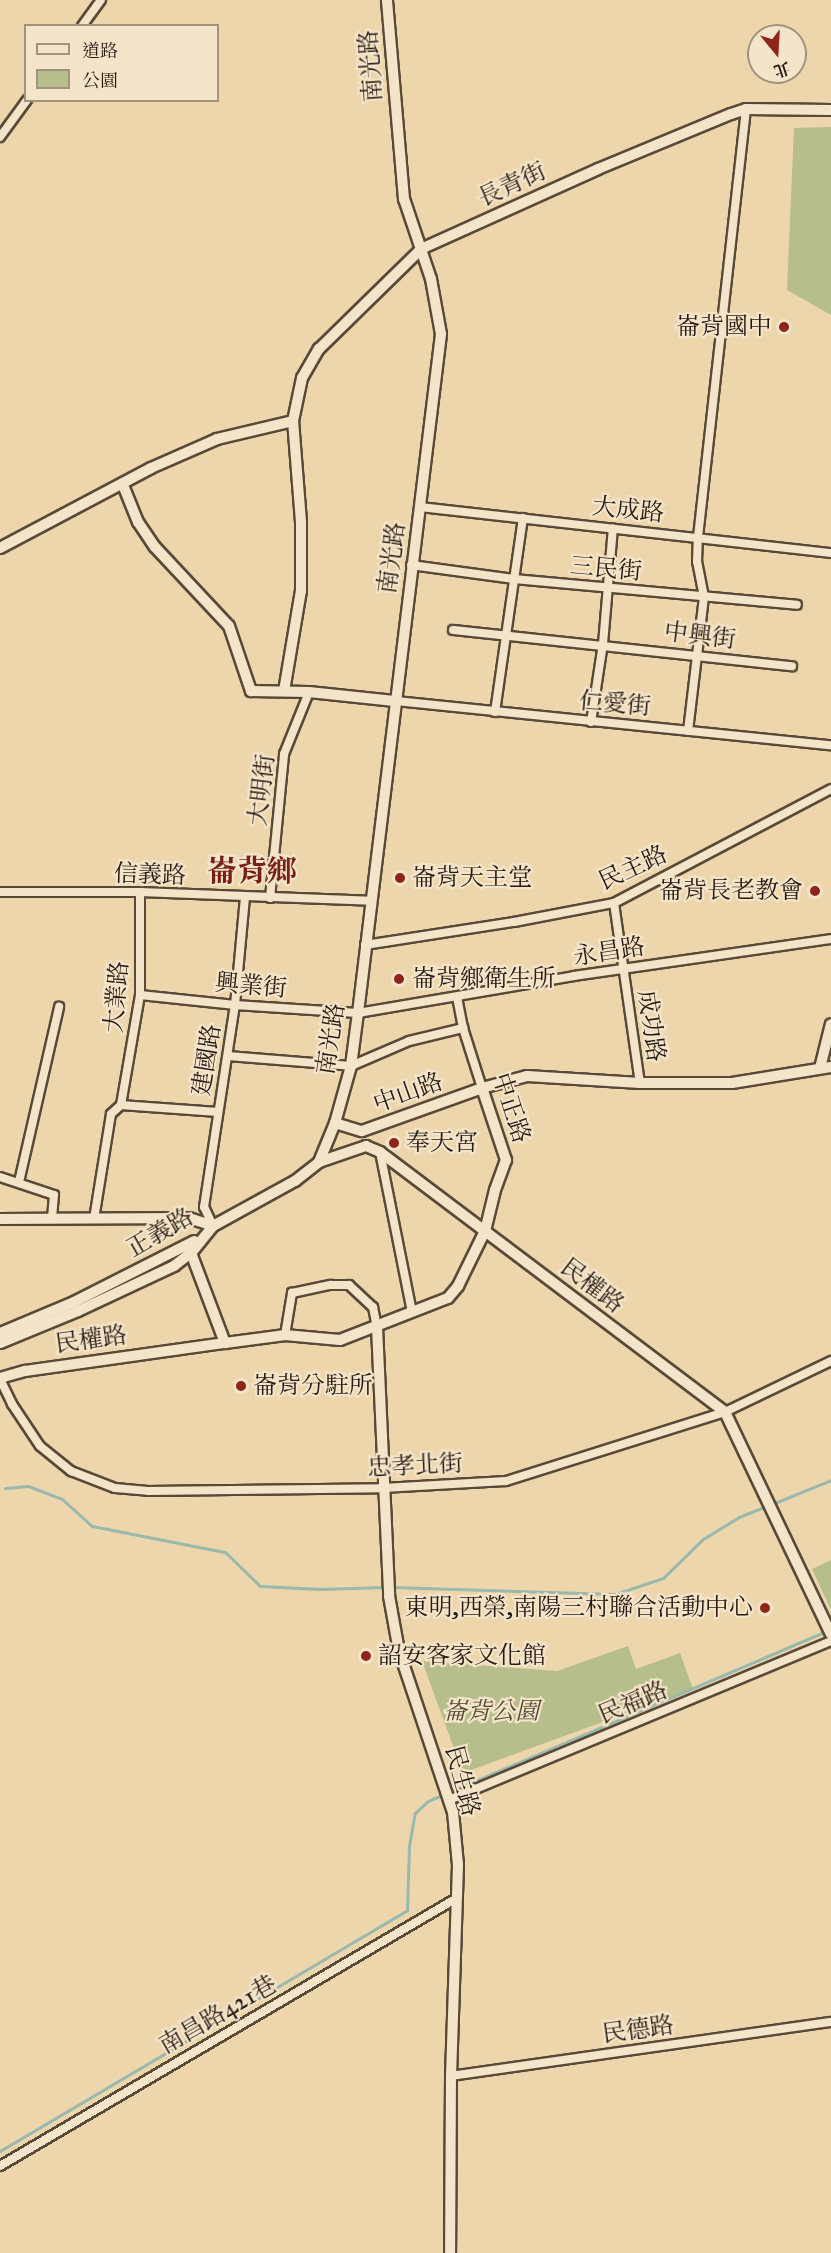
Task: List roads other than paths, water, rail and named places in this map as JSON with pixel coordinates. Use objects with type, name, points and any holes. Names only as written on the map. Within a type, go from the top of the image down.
[{"type":"street","points":[[83,24],[100,0]]},
{"type":"street","name":"南光路","points":[[319,1162],[335,1123],[351,1066],[441,334],[433,288],[404,200],[387,0]]},
{"type":"street","points":[[0,137],[26,102]]},
{"type":"street","points":[[688,731],[704,597],[697,562],[698,537],[746,110]]},
{"type":"street","name":"長青街","points":[[284,691],[302,591],[301,522],[293,421],[302,378],[319,349],[421,249],[598,169],[746,110],[831,110]]},
{"type":"street","points":[[0,548],[123,485],[151,468],[217,439],[293,421]]},
{"type":"street","points":[[123,485],[138,522],[155,547],[230,626],[251,691],[309,692],[395,701]]},
{"type":"street","name":"大成路","points":[[420,507],[831,553]]},
{"type":"street","points":[[495,711],[508,634],[523,518]]},
{"type":"street","points":[[591,722],[603,644],[613,528]]},
{"type":"street","name":"三民街","points":[[411,565],[608,589],[797,605]]},
{"type":"street","points":[[453,630],[603,644]]},
{"type":"street","name":"中興街","points":[[603,644],[792,666]]},
{"type":"street","name":"大明街","points":[[270,898],[284,754],[309,692]]},
{"type":"street","name":"仁愛街","points":[[395,701],[831,745]]},
{"type":"street","name":"民主路","points":[[365,945],[508,923],[614,903],[831,789]]},
{"type":"street","name":"信義路","points":[[0,892],[140,892],[245,898],[371,901]]},
{"type":"street","name":"大業路","points":[[122,1105],[140,994],[140,892]]},
{"type":"street","name":"建國路","points":[[213,1226],[204,1207],[236,1005],[245,898]]},
{"type":"street","name":"成功路","points":[[614,903],[640,1083]]},
{"type":"street","name":"永昌路","points":[[358,1013],[624,969],[831,939]]},
{"type":"street","name":"興業街","points":[[140,994],[236,1005],[358,1013]]},
{"type":"street","name":"中正路","points":[[457,997],[463,1028],[506,1160],[495,1190],[485,1231]]},
{"type":"street","points":[[19,1182],[59,1007]]},
{"type":"street","points":[[825,1067],[831,1024]]},
{"type":"street","points":[[228,1056],[351,1066],[409,1041],[463,1028]]},
{"type":"street","name":"中山路","points":[[213,1226],[295,1181],[319,1162],[366,1146],[362,1131],[482,1088],[527,1076],[640,1083],[732,1083],[825,1067]]},
{"type":"street","points":[[94,1219],[111,1113],[122,1105],[218,1112]]},
{"type":"street","points":[[335,1123],[362,1131]]},
{"type":"street","points":[[366,1146],[380,1152],[485,1231]]},
{"type":"street","points":[[380,1152],[412,1312]]},
{"type":"street","points":[[0,1178],[19,1182],[54,1195],[52,1219]]},
{"type":"street","points":[[0,1219],[189,1218],[213,1226]]},
{"type":"street","name":"正義路","points":[[0,1343],[14,1339],[174,1266],[213,1226]]},
{"type":"street","name":"民權路","points":[[0,1379],[25,1371],[285,1335],[340,1340],[448,1298],[458,1286],[485,1231],[725,1412],[831,1634]]},
{"type":"street","points":[[190,1249],[225,1343]]},
{"type":"street","name":"正義路","points":[[0,1333],[190,1249]]},
{"type":"street","points":[[285,1335],[292,1293],[331,1285],[349,1285],[374,1307],[377,1327]]},
{"type":"street","points":[[0,1351],[14,1339],[17,1327]]},
{"type":"street","name":"民生路","points":[[377,1327],[389,1596],[399,1651],[449,1800],[458,1865],[451,2076],[450,2253]]},
{"type":"street","name":"忠孝北街","points":[[0,1379],[12,1404],[40,1446],[71,1471],[115,1488],[148,1491],[383,1488],[506,1481],[725,1412],[831,1361]]},
{"type":"street","name":"民福路","points":[[449,1800],[831,1641]]},
{"type":"street","name":"南昌路421巷","points":[[0,2166],[457,1898]]},
{"type":"street","name":"民德路","points":[[451,2076],[831,2022]]},
{"type":"waterway","points":[[772,1504],[831,1480]]},
{"type":"waterway","points":[[5,1488],[28,1486],[62,1499],[92,1526],[225,1552],[260,1586],[320,1589],[385,1587]]},
{"type":"waterway","points":[[392,1587],[615,1594],[663,1578],[703,1539],[739,1517],[766,1506]]},
{"type":"waterway","points":[[0,2151],[407,1910],[409,1846],[415,1813],[428,1801],[827,1631]]},
{"type":"place","name":"崙背國中","points":[[784,327]]},
{"type":"place","name":"崙背天主堂","points":[[400,878]]},
{"type":"place","name":"崙背長老教會","points":[[815,891]]},
{"type":"place","name":"崙背鄉衛生所","points":[[399,979]]},
{"type":"place","name":"奉天宮","points":[[394,1143]]},
{"type":"place","name":"崙背分駐所","points":[[241,1386]]},
{"type":"place","name":"東明,西榮,南陽三村聯合活動中心","points":[[765,1608]]},
{"type":"place","name":"詔安客家文化館","points":[[366,1656]]},
{"type":"district","name":"崙背鄉","points":[[252,871]]},
{"type":"park label","name":"崙背公園","points":[[491,1712]]}]
